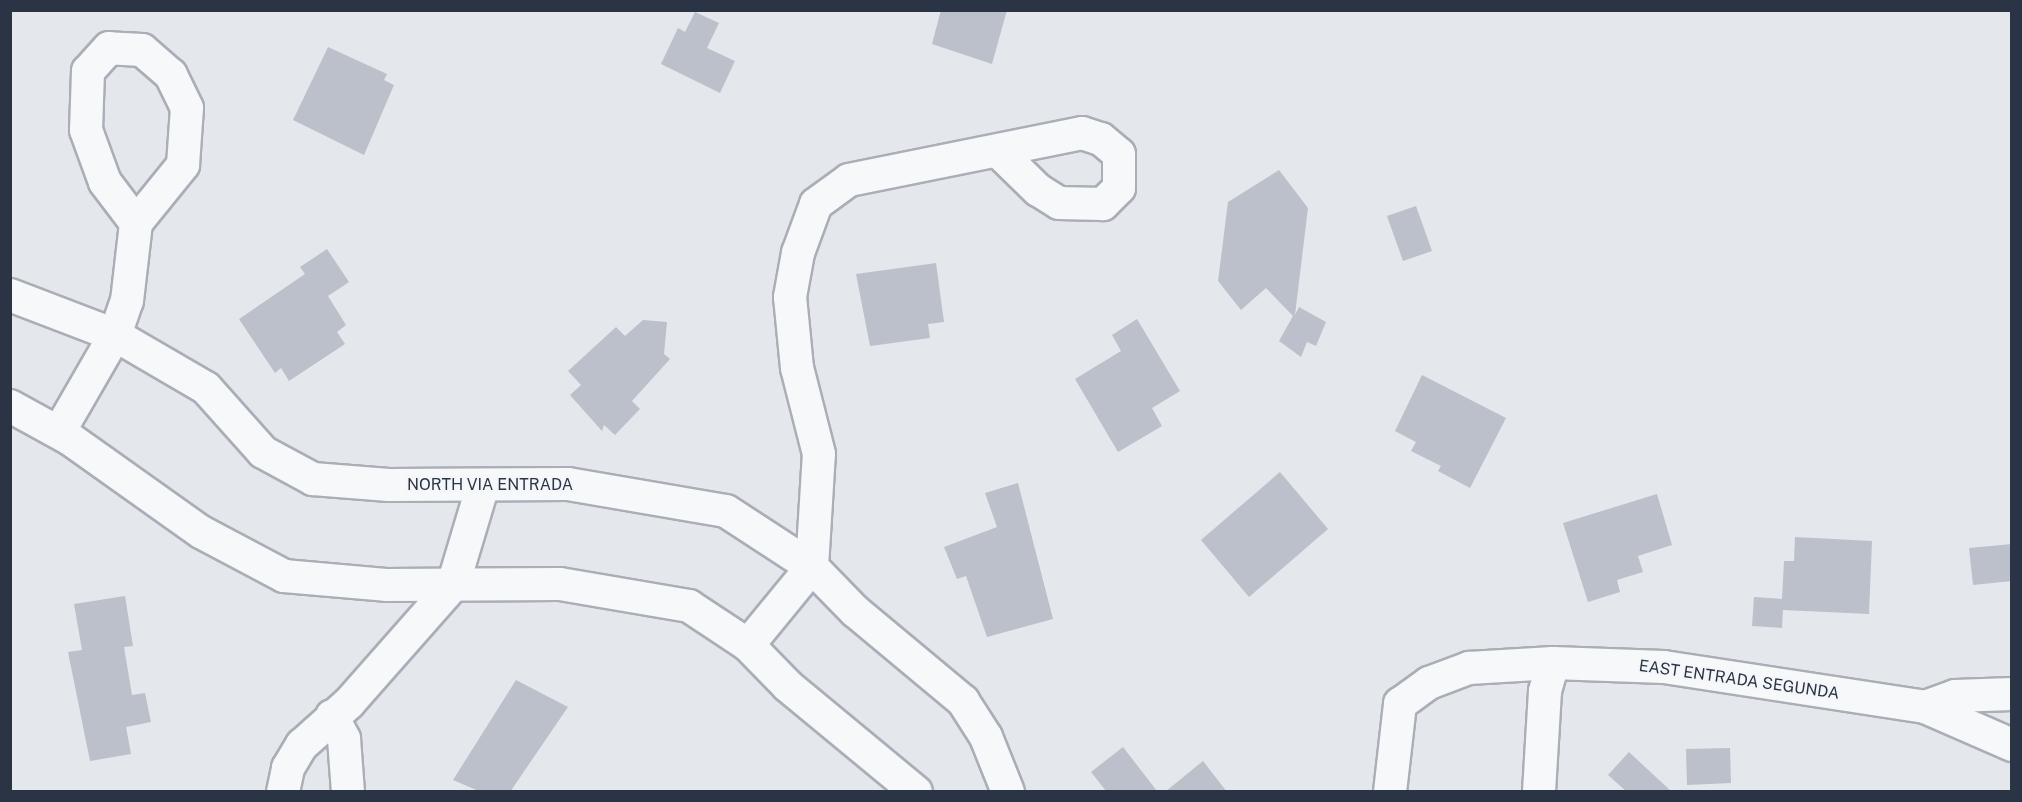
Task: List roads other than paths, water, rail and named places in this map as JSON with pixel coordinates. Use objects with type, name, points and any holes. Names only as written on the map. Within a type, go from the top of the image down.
[{"type":"street","points":[[59,432],[115,335],[127,301],[136,223],[183,165],[187,108],[171,75],[142,50],[109,48],[88,71],[86,130],[105,182],[136,223]]},
{"type":"street","points":[[748,645],[812,567],[819,454],[797,368],[790,297],[798,253],[816,204],[849,180],[912,165],[999,152]]},
{"type":"street","name":"NORTH VIA ENTRADA","points":[[10,295],[115,335],[206,388],[263,452],[313,479],[389,485],[568,484],[726,511],[812,567],[855,611],[963,701],[986,737],[1008,792]]},
{"type":"street","points":[[10,406],[59,432],[201,532],[284,576],[386,585],[560,584],[689,606],[748,645],[788,686],[916,792]]},
{"type":"street","points":[[283,792],[288,768],[302,745],[349,703],[453,585],[483,485]]},
{"type":"street","points":[[1539,792],[1545,691],[1553,663]]},
{"type":"street","name":"EAST ENTRADA SEGUNDA","points":[[1390,792],[1400,704],[1429,683],[1469,668],[1553,663],[1664,667],[1924,707],[2012,745]]},
{"type":"street","name":"EAST ENTRADA SEGUNDA","points":[[1924,707],[1954,696],[2012,694]]},
{"type":"street","points":[[332,716],[344,739],[348,792]]}]
